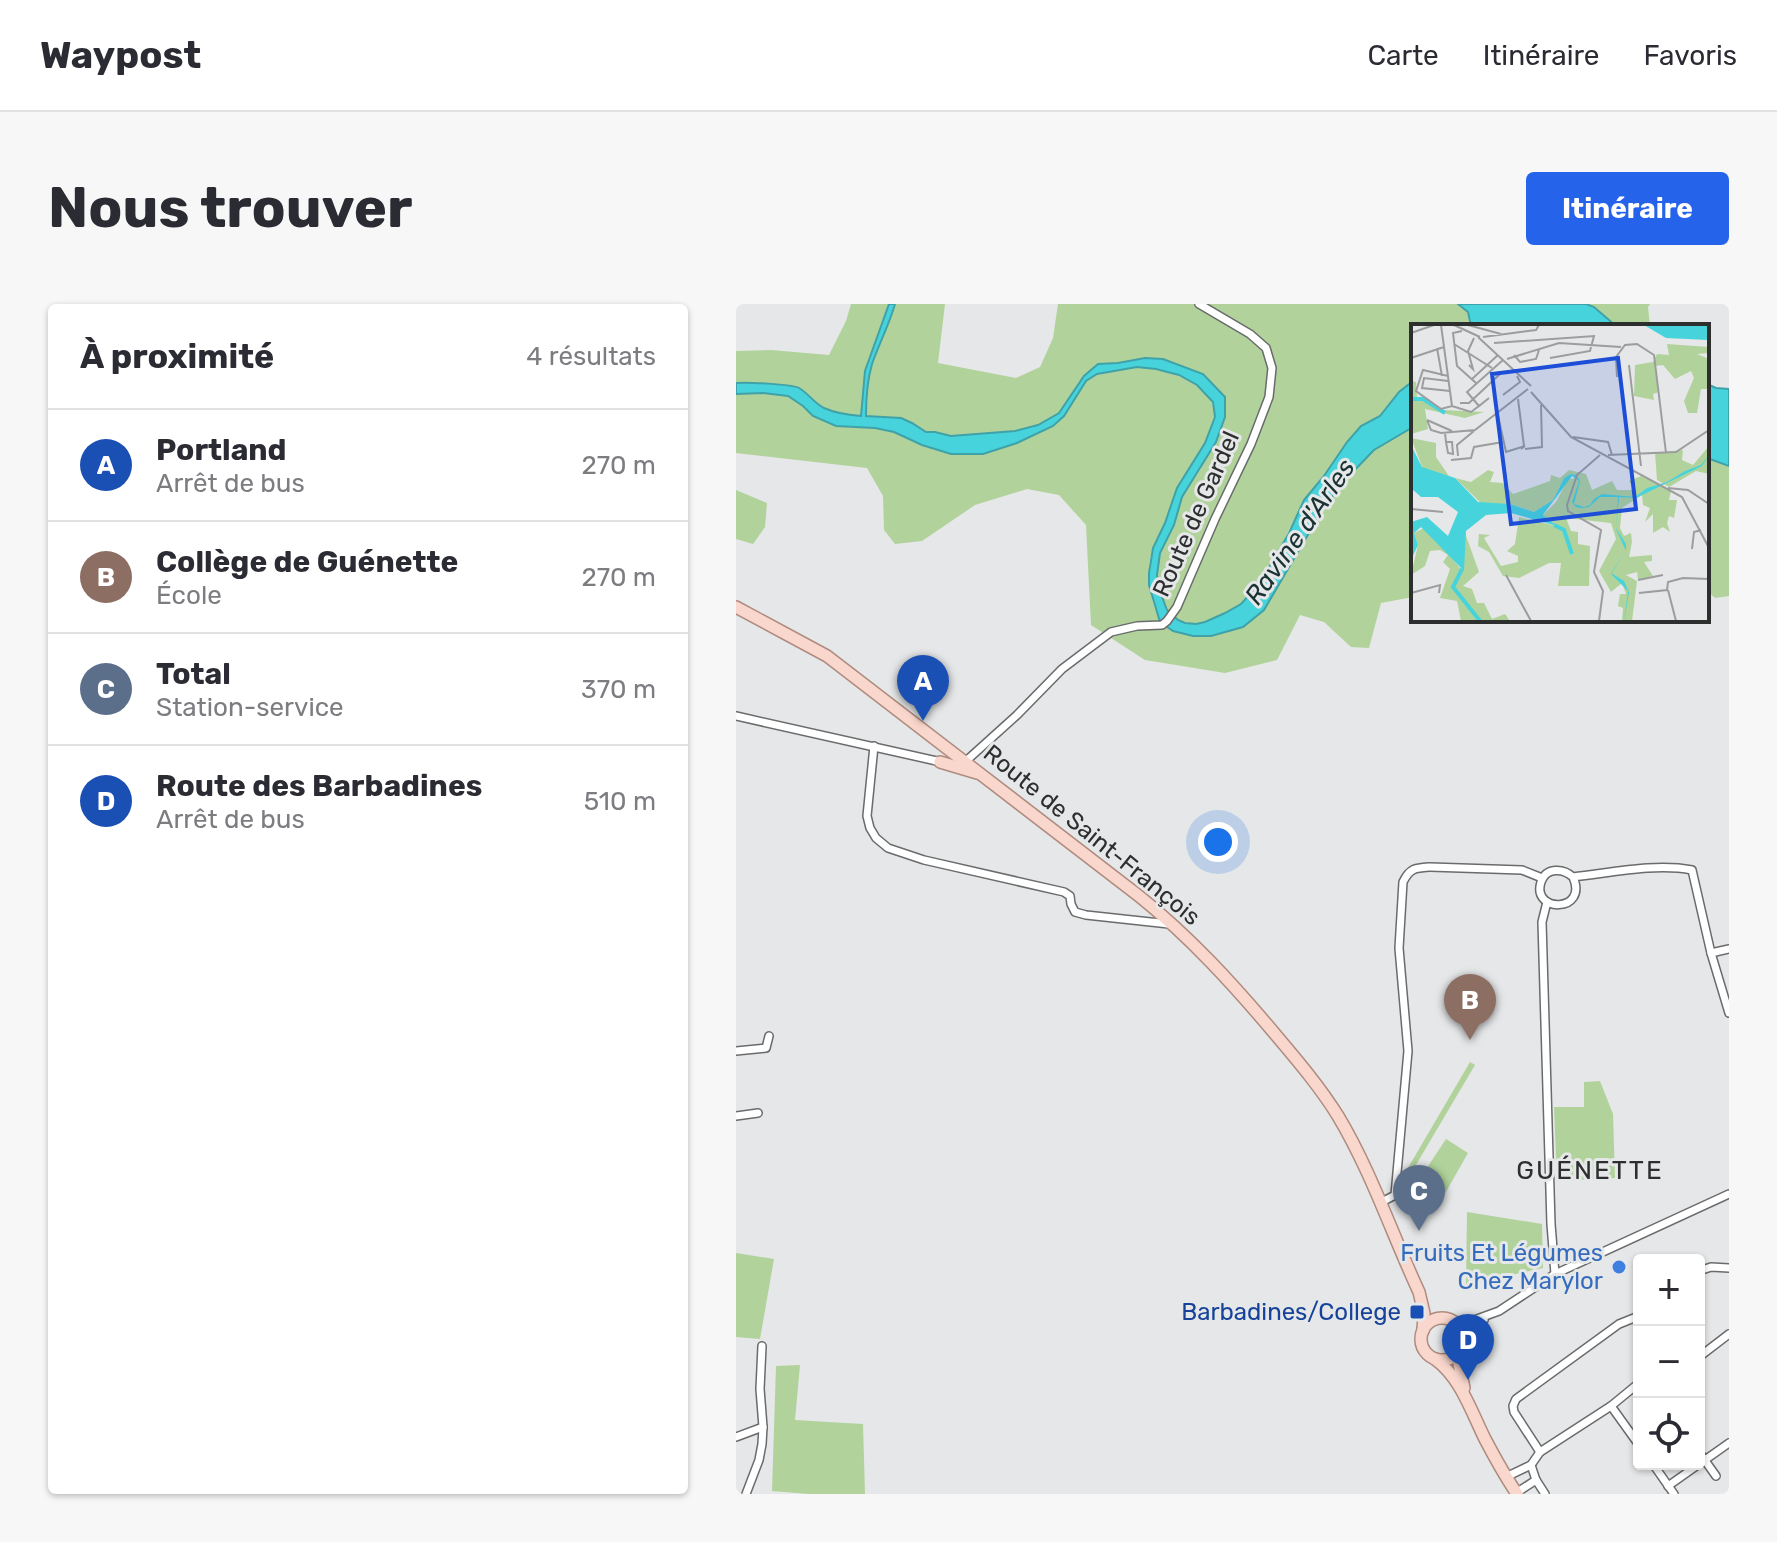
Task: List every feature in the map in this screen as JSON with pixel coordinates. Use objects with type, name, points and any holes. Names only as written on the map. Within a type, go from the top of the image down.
[{"type":"main road","name":"Route de Saint-François","points":[[736,607],[827,656],[1175,925],[1222,973],[1316,1084],[1337,1115],[1359,1155],[1419,1292],[1424,1313],[1423,1331]]},
{"type":"main road","points":[[935,739],[934,760],[982,774]]},
{"type":"main road","name":"Route de Saint-François","points":[[1419,1292],[1444,1319]]},
{"type":"main road","points":[[1466,1396],[1448,1369],[1425,1351],[1421,1338],[1431,1322],[1444,1319],[1456,1324],[1462,1332],[1463,1341],[1457,1354],[1466,1396],[1516,1494]]},
{"type":"main road","points":[[1435,1359],[1445,1360],[1457,1354]]},
{"type":"street","name":"Route de Gardel","points":[[960,757],[1017,715],[1062,669],[1111,632],[1137,626],[1162,625],[1173,614],[1251,444],[1269,397],[1272,368],[1266,348],[1250,334],[1199,304]]},
{"type":"street","points":[[736,716],[934,760],[960,757]]},
{"type":"street","points":[[874,746],[867,816],[876,838],[888,848],[924,860],[1064,892],[1070,896],[1075,912],[1086,915],[1175,925]]},
{"type":"street","points":[[1380,1203],[1395,1195],[1408,1051],[1399,948],[1403,882],[1408,873],[1416,868],[1430,867],[1522,870],[1542,878]]},
{"type":"street","points":[[1573,877],[1667,868],[1692,870],[1729,1013]]},
{"type":"street","points":[[1563,870],[1573,877],[1576,888],[1572,899],[1562,905],[1556,906],[1541,896],[1542,878],[1551,871],[1563,870]]},
{"type":"street","points":[[1547,902],[1542,922],[1555,1274]]},
{"type":"street","points":[[1711,953],[1729,949]]},
{"type":"street","points":[[736,1051],[766,1048],[769,1036]]},
{"type":"street","points":[[736,1116],[758,1113]]},
{"type":"street","points":[[1456,1324],[1489,1316],[1555,1274],[1729,1194]]},
{"type":"street","points":[[1705,1269],[1729,1268]]},
{"type":"street","points":[[1463,1341],[1489,1316]]},
{"type":"street","points":[[1540,1452],[1514,1412],[1516,1399],[1619,1324],[1633,1317]]},
{"type":"street","points":[[1705,1352],[1729,1334]]},
{"type":"street","points":[[746,1494],[759,1460],[763,1427],[760,1389],[762,1346]]},
{"type":"street","points":[[1506,1477],[1531,1465],[1540,1452],[1611,1406],[1633,1388]]},
{"type":"street","points":[[1611,1406],[1633,1437]]},
{"type":"street","points":[[736,1437],[763,1427]]},
{"type":"street","points":[[1705,1459],[1729,1443]]},
{"type":"street","points":[[1705,1461],[1716,1476]]},
{"type":"street","points":[[1531,1465],[1545,1494]]},
{"type":"street","points":[[1657,1470],[1674,1494]]},
{"type":"street","points":[[1668,1486],[1690,1470]]},
{"type":"street","points":[[1516,1494],[1536,1480]]},
{"type":"green space","points":[[851,304],[889,304],[865,371],[861,416],[828,410],[794,387],[736,383],[736,351],[771,350],[829,355]]},
{"type":"green space","points":[[895,304],[945,304],[938,363],[1016,378],[1040,367],[1053,338],[1058,304],[1458,304],[1468,312],[1471,324],[1411,324],[1411,383],[1380,416],[1361,426],[1347,442],[1302,504],[1280,548],[1252,592],[1241,604],[1196,624],[1180,621],[1167,610],[1157,575],[1160,553],[1174,525],[1182,497],[1200,470],[1225,416],[1225,397],[1203,374],[1163,359],[1104,363],[1084,376],[1059,413],[1038,425],[1015,431],[951,436],[926,432],[901,418],[866,416],[870,371]]},
{"type":"green space","points":[[1586,304],[1650,304],[1650,324],[1614,324]]},
{"type":"green space","points":[[1128,367],[1154,369],[1197,385],[1213,405],[1214,418],[1209,434],[1178,489],[1150,559],[1151,593],[1163,626],[1243,627],[1264,610],[1323,509],[1347,478],[1374,450],[1411,428],[1411,597],[1381,603],[1369,648],[1351,647],[1324,622],[1300,615],[1277,660],[1225,673],[1145,660],[1091,625],[1086,525],[1059,495],[1027,489],[975,505],[922,541],[895,544],[884,530],[883,496],[867,468],[736,453],[736,394],[786,395],[813,416],[894,432],[922,445],[983,454],[1017,443],[1057,423],[1093,375]]},
{"type":"green space","points":[[1709,459],[1729,466],[1729,596],[1715,598],[1709,593]]},
{"type":"green space","points":[[736,490],[767,503],[765,527],[753,544],[736,539]]},
{"type":"green space","points":[[1470,1062],[1475,1065],[1410,1175],[1405,1173]]},
{"type":"green space","points":[[1600,1081],[1613,1114],[1615,1178],[1557,1181],[1554,1107],[1584,1107],[1584,1082]]},
{"type":"green space","points":[[1446,1139],[1468,1153],[1443,1197],[1419,1180]]},
{"type":"green space","points":[[1467,1212],[1542,1224],[1543,1268],[1466,1285]]},
{"type":"green space","points":[[736,1253],[774,1259],[760,1339],[736,1337]]},
{"type":"green space","points":[[800,1365],[795,1420],[863,1424],[865,1494],[772,1491],[776,1366]]},
{"type":"water","name":"Ravine d'Arles","points":[[889,304],[895,304],[870,370],[866,416],[901,418],[926,432],[951,436],[1015,431],[1038,425],[1059,413],[1084,376],[1098,364],[1163,359],[1203,374],[1225,397],[1225,417],[1216,442],[1182,497],[1174,525],[1160,553],[1157,575],[1167,610],[1185,623],[1205,622],[1241,604],[1264,576],[1304,500],[1347,442],[1361,426],[1380,416],[1411,383],[1411,428],[1374,450],[1347,478],[1323,509],[1264,610],[1243,627],[1211,636],[1193,636],[1173,631],[1160,622],[1149,585],[1149,573],[1153,548],[1177,488],[1205,443],[1215,417],[1213,402],[1197,385],[1179,375],[1156,369],[1137,367],[1097,374],[1086,381],[1064,416],[1053,426],[1017,443],[983,454],[951,454],[894,432],[836,426],[813,416],[788,396],[736,394],[736,383],[795,387],[824,408],[861,416],[865,371]]},
{"type":"water","points":[[1458,304],[1586,304],[1614,324],[1471,324],[1468,312]]},
{"type":"water","points":[[1709,385],[1729,389],[1729,466],[1709,459]]},
{"type":"place","name":"Portland","points":[[923,721]]},
{"type":"place","name":"Collège de Guénette","points":[[1470,1040]]},
{"type":"place","name":"Total","points":[[1419,1231]]},
{"type":"place","name":"Fruits Et Légumes Chez Marylor","points":[[1619,1267]]},
{"type":"place","name":"Barbadines/College","points":[[1417,1312]]},
{"type":"place","name":"Route des Barbadines","points":[[1468,1380]]},
{"type":"district","name":"GUÉNETTE","points":[[1590,1170]]}]
